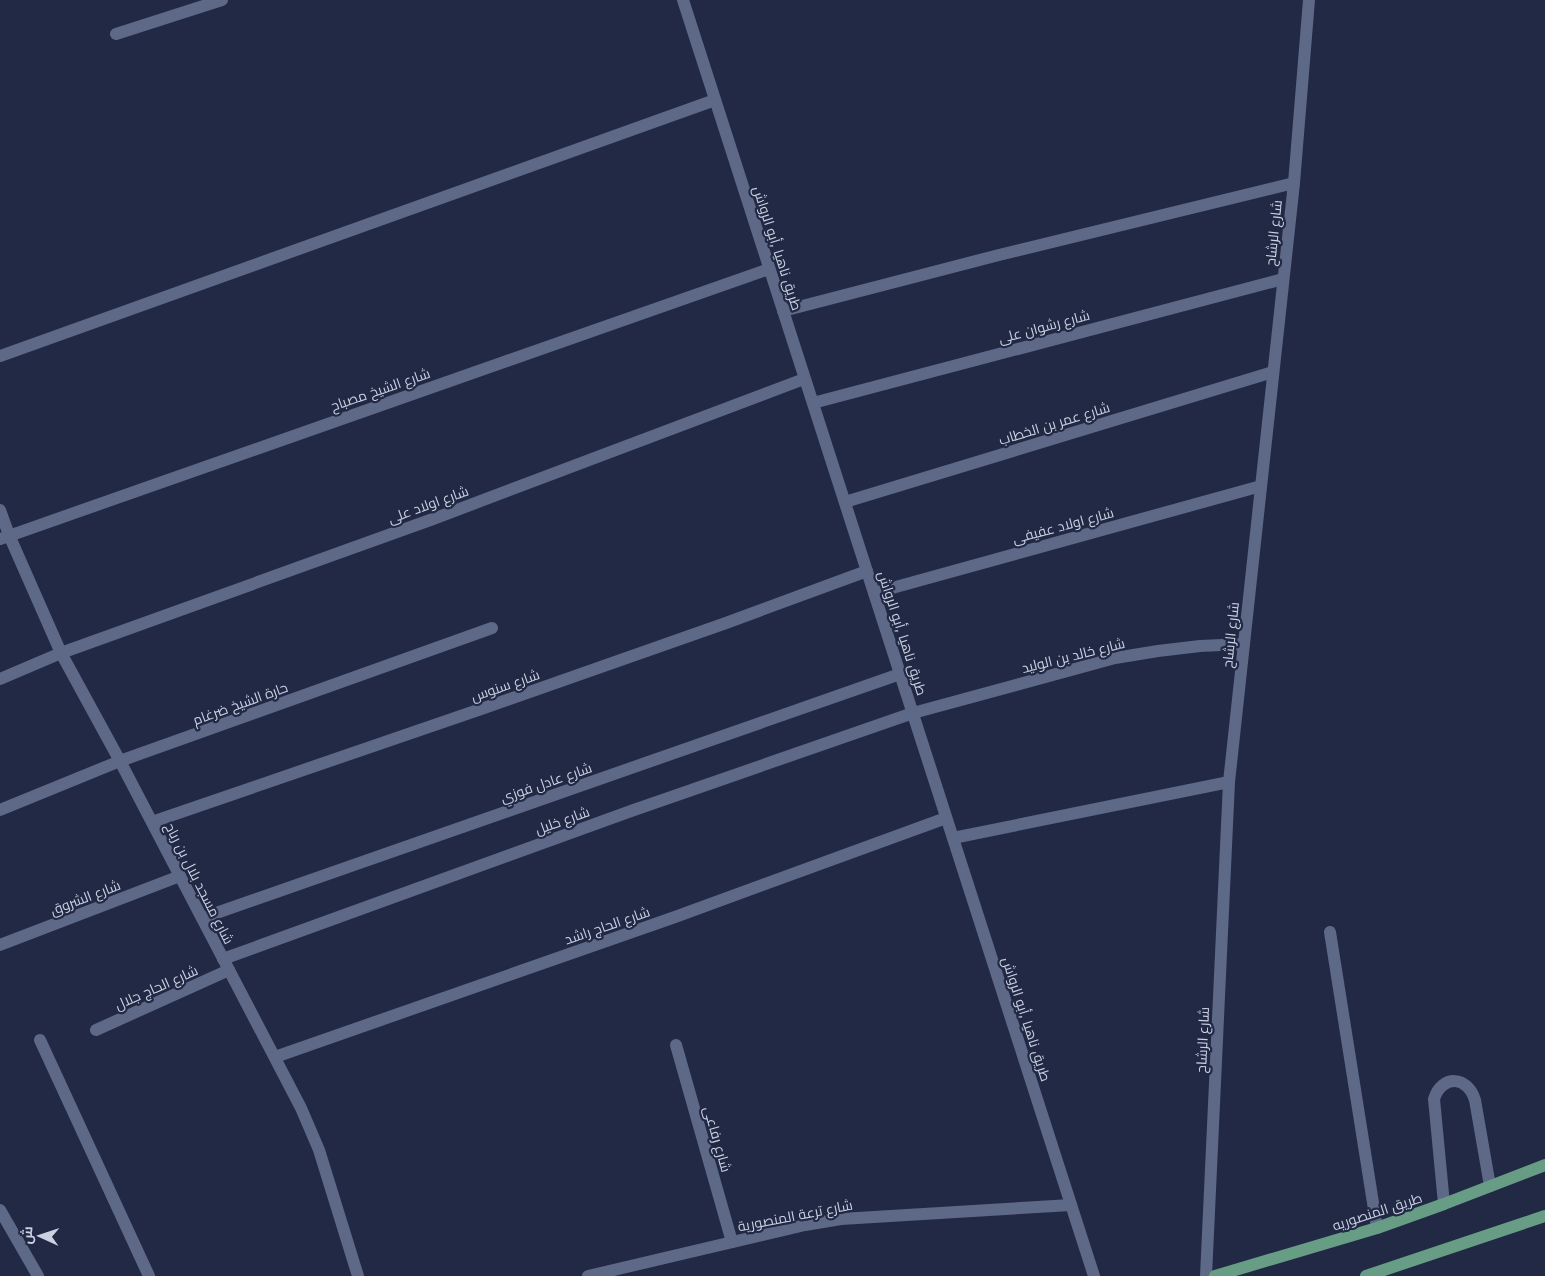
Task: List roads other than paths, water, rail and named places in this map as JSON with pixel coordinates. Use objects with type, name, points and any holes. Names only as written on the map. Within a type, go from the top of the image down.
[{"type":"main road","name":"طريق المنصوريه","points":[[1215,1276],[1377,1228],[1545,1165]]},
{"type":"main road","points":[[1366,1276],[1545,1216]]},
{"type":"street","points":[[116,34],[222,0]]},
{"type":"street","name":"طريق ناهيا ,أبو الرواش","points":[[683,0],[1094,1276]]},
{"type":"street","name":"شارع الرشاح","points":[[1206,1276],[1229,782],[1294,182],[1309,0]]},
{"type":"street","points":[[0,356],[715,100]]},
{"type":"street","points":[[783,311],[1294,182]]},
{"type":"street","name":"شارع الشيخ مصباح","points":[[5,537],[769,269]]},
{"type":"street","name":"شارع رشوان على","points":[[812,403],[1283,279]]},
{"type":"street","name":"شارع عمر بن الخطاب","points":[[844,502],[1273,372]]},
{"type":"street","name":"شارع اولاد على","points":[[61,653],[433,519],[804,378]]},
{"type":"street","name":"شارع اولاد عفيفى","points":[[874,593],[1261,486]]},
{"type":"street","name":"شارع مسجد بلال بن رباح","points":[[0,510],[5,537],[61,653],[120,761],[301,1108],[319,1150],[358,1276]]},
{"type":"street","name":"شارع سنوس","points":[[152,822],[503,702],[867,571]]},
{"type":"street","name":"حارة الشيخ ضرغام","points":[[0,810],[120,761],[492,628]]},
{"type":"street","name":"شارع خالد بن الوليد","points":[[913,713],[1115,658],[1200,646],[1244,644]]},
{"type":"street","points":[[0,679],[61,653]]},
{"type":"street","name":"شارع عادل فوزي","points":[[202,918],[900,674]]},
{"type":"street","name":"شارع خليل","points":[[226,964],[632,811],[913,713]]},
{"type":"street","points":[[952,838],[1229,782]]},
{"type":"street","name":"شارع الحاج راشد","points":[[275,1057],[675,917],[946,818]]},
{"type":"street","name":"شارع الشروق","points":[[0,945],[180,876]]},
{"type":"street","points":[[1330,932],[1377,1228]]},
{"type":"street","name":"شارع الحاج جلال","points":[[96,1030],[226,964]]},
{"type":"street","points":[[40,1040],[149,1276]]},
{"type":"street","name":"شارع رفاعى","points":[[676,1045],[732,1242]]},
{"type":"street","points":[[1444,1204],[1434,1099],[1436,1091],[1442,1085],[1450,1082],[1459,1082],[1467,1085],[1473,1092],[1490,1186]]},
{"type":"street","name":"شارع ترعة المنصورية","points":[[588,1276],[805,1225],[841,1219],[1071,1205]]},
{"type":"street","points":[[0,1210],[38,1276]]}]
